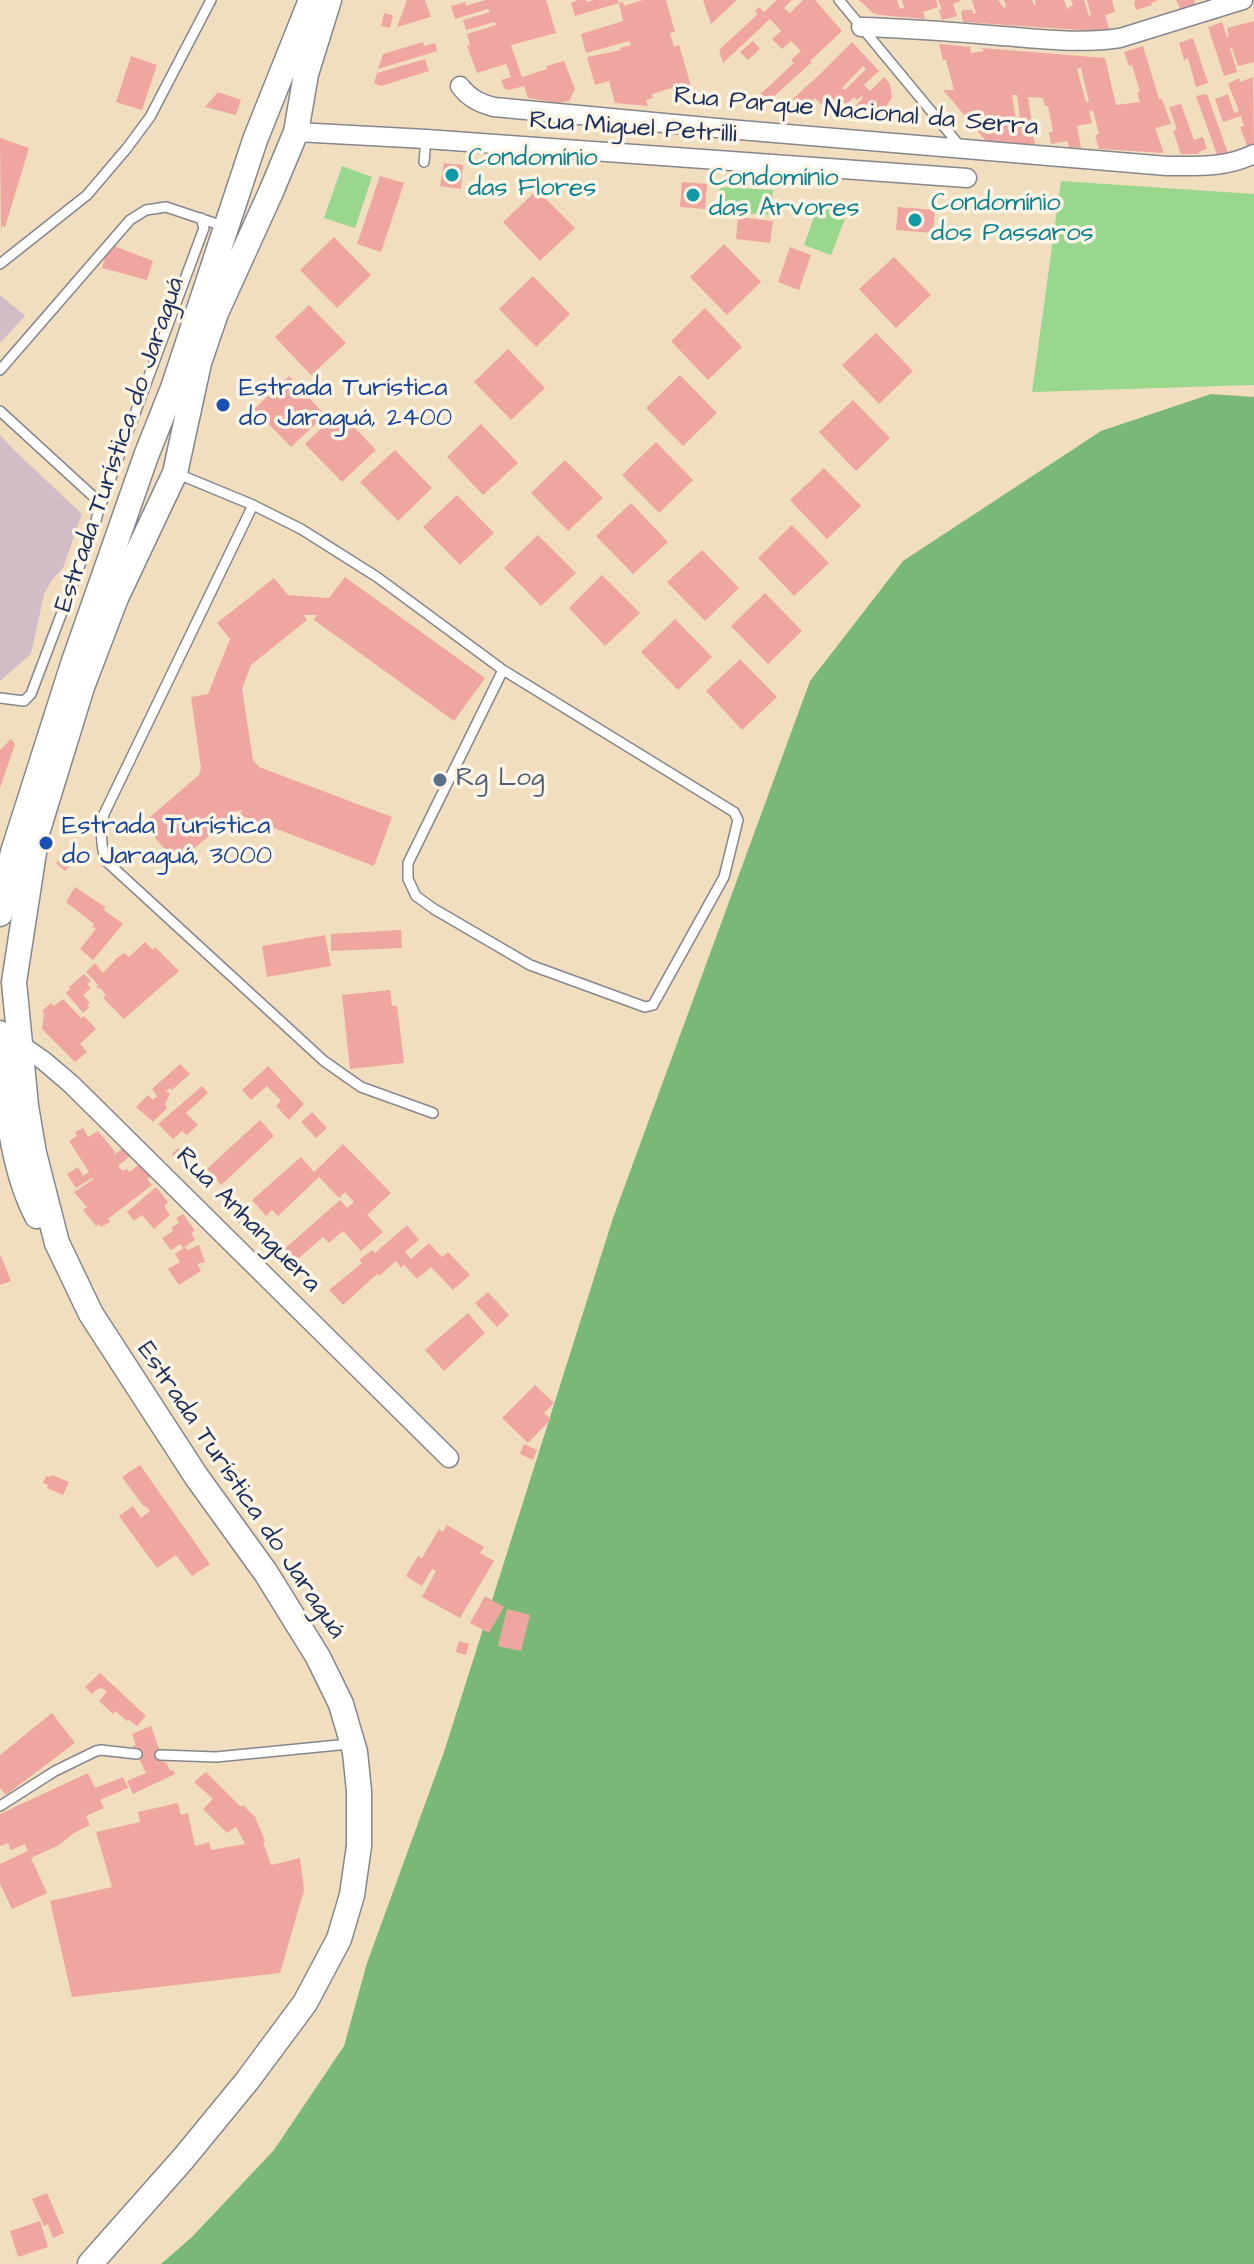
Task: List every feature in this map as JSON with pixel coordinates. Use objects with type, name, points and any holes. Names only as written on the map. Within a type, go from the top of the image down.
[{"type":"main road","name":"Estrada Turística do Jaraguá","points":[[0,914],[10,847],[146,456],[173,388],[255,140],[311,0]]},
{"type":"main road","name":"Estrada Turística do Jaraguá","points":[[90,2264],[183,2159],[305,2003],[339,1939],[352,1895],[359,1846],[359,1791],[352,1743],[341,1704],[318,1657],[266,1573],[196,1476],[128,1373],[91,1314],[57,1243],[45,1230],[34,1209],[11,1131],[6,1041],[7,978],[37,833],[78,701],[116,598],[175,473],[199,363],[216,313],[296,132],[306,74],[329,0]]},
{"type":"main road","points":[[255,140],[296,132]]},
{"type":"main road","points":[[146,456],[175,473]]},
{"type":"street","points":[[861,27],[1100,42],[1243,0]]},
{"type":"street","name":"Rua Parque Nacional da Serra","points":[[460,86],[467,96],[494,107],[744,131],[1167,166],[1216,167],[1254,154]]},
{"type":"street","name":"Rua Miguel Petrilli","points":[[296,132],[967,178]]},
{"type":"street","name":"Rua Anhanguera","points":[[6,1041],[71,1084],[449,1458]]},
{"type":"lane","points":[[0,264],[87,195],[127,148],[150,117],[211,0]]},
{"type":"lane","points":[[839,0],[962,148]]},
{"type":"lane","points":[[424,162],[426,139]]},
{"type":"lane","points":[[0,370],[130,220],[146,210],[166,207],[226,228]]},
{"type":"lane","points":[[0,698],[24,701],[31,694],[204,228],[201,218]]},
{"type":"lane","points":[[0,411],[96,499],[98,513]]},
{"type":"lane","points":[[175,473],[253,505],[301,529],[377,577],[503,670],[734,812],[738,820],[724,877],[653,1005],[645,1007],[530,965],[425,903],[416,896],[408,879],[408,863],[503,670]]},
{"type":"lane","points":[[253,505],[104,814],[101,846],[106,861],[324,1061],[361,1087],[433,1113]]},
{"type":"lane","points":[[160,1755],[216,1757],[352,1743]]},
{"type":"lane","points":[[0,1806],[55,1771],[96,1751],[137,1754]]},
{"type":"shaded area","points":[[0,295],[25,316],[0,343]]},
{"type":"shaded area","points":[[0,435],[82,514],[63,568],[44,594],[31,654],[0,681]]},
{"type":"green space","points":[[342,166],[372,177],[355,228],[324,218]]},
{"type":"green space","points":[[1061,181],[1254,194],[1254,385],[1032,392]]},
{"type":"green space","points":[[720,187],[773,190],[771,215],[718,211]]},
{"type":"green space","points":[[820,200],[848,211],[831,255],[804,245]]},
{"type":"green space","points":[[1211,394],[1254,397],[1254,2264],[161,2264],[192,2237],[274,2150],[344,2046],[367,1963],[444,1752],[613,1218],[810,681],[903,561],[1101,431]]},
{"type":"building","points":[[407,0],[425,0],[431,17],[397,27]]},
{"type":"building","points":[[485,0],[546,0],[556,33],[511,45],[522,77],[564,61],[575,89],[569,101],[559,103],[528,98],[524,86],[509,90],[504,88],[501,80],[511,77],[506,64],[477,73],[467,46],[470,45],[467,34],[496,25],[495,22],[466,30],[463,20],[490,12],[488,9],[455,19],[451,6],[465,2],[466,6]]},
{"type":"building","points":[[578,0],[618,0],[619,3],[575,16],[571,3]]},
{"type":"building","points":[[643,0],[666,0],[675,32],[670,33],[674,47],[679,45],[691,86],[652,94],[653,98],[646,100],[648,106],[615,103],[609,81],[595,85],[587,57],[631,45],[629,41],[586,53],[581,34],[623,21],[619,3],[623,2],[624,6]]},
{"type":"building","points":[[703,0],[737,0],[711,24]]},
{"type":"building","points":[[777,0],[792,0],[784,8],[790,13],[803,0],[815,0],[842,31],[762,107],[744,102],[751,97],[754,100],[794,63],[791,60],[801,51],[791,41],[782,49],[772,39],[781,31],[770,19],[723,63],[719,50],[758,14],[755,11],[759,7],[764,12]]},
{"type":"building","points":[[859,0],[897,0],[900,9],[904,8],[902,0],[936,0],[938,7],[923,12],[925,19],[873,13]]},
{"type":"building","points":[[938,0],[962,0],[953,4],[957,16],[942,20]]},
{"type":"building","points":[[972,0],[998,0],[1004,8],[1004,0],[1032,0],[1034,5],[1035,0],[1064,0],[1067,9],[1073,5],[1071,0],[1084,0],[1089,16],[1087,0],[1112,0],[1115,12],[1105,15],[1110,32],[963,22],[963,10],[976,13]]},
{"type":"building","points":[[1136,0],[1157,0],[1157,1],[1136,10]]},
{"type":"building","points":[[1176,0],[1194,0],[1197,10],[1183,14]]},
{"type":"building","points":[[384,13],[393,15],[390,28],[381,26]]},
{"type":"building","points":[[1254,21],[1254,62],[1238,66],[1230,48],[1237,72],[1224,76],[1208,27],[1222,22],[1227,37],[1227,28]]},
{"type":"building","points":[[1193,38],[1208,83],[1196,87],[1188,58],[1184,60],[1179,43]]},
{"type":"building","points":[[753,41],[760,49],[748,60],[740,52]]},
{"type":"building","points":[[423,42],[424,46],[435,43],[437,51],[378,69],[383,54]]},
{"type":"building","points":[[852,42],[879,71],[864,85],[870,91],[884,77],[890,84],[892,98],[873,118],[858,117],[852,110],[848,114],[828,112],[815,98],[803,111],[782,109]],"holes":[[[863,66],[866,69],[845,90],[842,88]],[[861,96],[863,98],[851,110],[846,105],[854,97],[857,100]]]},
{"type":"building","points":[[939,44],[970,47],[971,53],[984,51],[982,48],[1105,58],[1116,105],[1140,102],[1132,65],[1129,66],[1124,52],[1143,46],[1159,99],[1162,99],[1171,124],[1155,128],[1164,153],[1099,149],[1093,110],[1089,111],[1092,123],[1077,126],[1081,148],[1069,147],[1067,141],[1051,144],[1049,132],[1053,132],[1048,106],[1045,106],[1043,98],[1028,97],[1035,145],[986,141],[943,90],[954,90],[946,60],[943,60]],"holes":[[[1081,68],[1089,102],[1086,102],[1077,69]],[[1012,95],[1017,95],[1021,127],[1017,127]]]},
{"type":"building","points":[[131,56],[157,65],[142,110],[116,102]]},
{"type":"building","points":[[425,59],[429,71],[381,86],[374,83],[377,73]]},
{"type":"building","points":[[1253,77],[1254,145],[1249,151],[1240,127],[1244,126],[1241,116],[1223,122],[1215,99],[1228,94],[1234,113],[1239,111],[1228,84],[1239,78],[1240,82]]},
{"type":"building","points":[[218,92],[241,100],[236,115],[205,107]]},
{"type":"building","points":[[1207,94],[1229,156],[1217,155],[1196,96]]},
{"type":"building","points":[[1181,104],[1194,140],[1203,137],[1207,149],[1199,154],[1181,154],[1169,107]]},
{"type":"building","points":[[0,138],[29,148],[1,232]]},
{"type":"building","name":"Condomínio das Flores","points":[[444,163],[463,165],[461,189],[440,186]]},
{"type":"building","points":[[380,176],[404,183],[381,252],[357,244]]},
{"type":"building","name":"Condomínio das Arvores","points":[[682,182],[707,184],[705,209],[680,207]]},
{"type":"building","points":[[537,190],[575,228],[540,261],[503,222]]},
{"type":"building","name":"Condomínio dos Passaros","points":[[898,207],[935,210],[933,233],[896,230]]},
{"type":"building","points":[[738,217],[773,221],[770,243],[736,239]]},
{"type":"building","points":[[334,237],[371,275],[337,308],[300,270]]},
{"type":"building","points":[[109,244],[153,261],[147,280],[102,268]]},
{"type":"building","points":[[724,244],[761,282],[727,315],[690,277]]},
{"type":"building","points":[[790,247],[811,255],[799,290],[778,282]]},
{"type":"building","points":[[894,257],[931,295],[896,328],[859,289]]},
{"type":"building","points":[[533,276],[570,314],[536,347],[499,309]]},
{"type":"building","points":[[309,305],[346,343],[311,375],[275,337]]},
{"type":"building","points":[[705,308],[742,347],[708,380],[671,341]]},
{"type":"building","points":[[876,333],[913,371],[879,404],[842,365]]},
{"type":"building","points":[[508,349],[545,388],[511,420],[474,382]]},
{"type":"building","points":[[680,375],[717,413],[683,446],[646,408]]},
{"type":"building","points":[[289,376],[325,415],[291,447],[254,409]]},
{"type":"building","points":[[853,400],[890,438],[856,471],[819,432]]},
{"type":"building","points":[[339,411],[376,450],[342,482],[305,444]]},
{"type":"building","points":[[481,424],[518,463],[483,495],[447,457]]},
{"type":"building","points":[[656,442],[693,480],[659,513],[622,475]]},
{"type":"building","points":[[395,450],[432,488],[398,521],[360,482]]},
{"type":"building","points":[[565,460],[603,498],[568,531],[531,493]]},
{"type":"building","points":[[824,468],[861,506],[827,539],[790,500]]},
{"type":"building","points":[[457,495],[494,533],[460,565],[423,527]]},
{"type":"building","points":[[631,503],[668,542],[633,574],[596,536]]},
{"type":"building","points":[[792,525],[829,563],[794,596],[758,558]]},
{"type":"building","points":[[538,535],[576,573],[541,606],[504,568]]},
{"type":"building","points":[[702,550],[739,588],[705,621],[667,582]]},
{"type":"building","points":[[602,575],[640,613],[605,646],[569,608]]},
{"type":"building","points":[[345,577],[485,678],[454,721],[314,620],[317,615],[304,615],[307,620],[251,665],[242,689],[253,760],[259,767],[392,817],[374,866],[240,815],[242,810],[228,813],[231,818],[176,863],[143,823],[199,775],[201,768],[191,697],[208,694],[230,639],[217,623],[274,578],[288,595],[329,598]]},
{"type":"building","points":[[765,593],[802,631],[768,664],[731,626]]},
{"type":"building","points":[[675,619],[712,657],[678,690],[641,652]]},
{"type":"building","points":[[740,659],[777,697],[742,730],[706,691]]},
{"type":"building","points":[[11,739],[15,744],[0,788],[0,750]]},
{"type":"building","points":[[68,849],[78,857],[65,871],[56,863]]},
{"type":"building","points":[[75,887],[105,907],[104,910],[123,924],[93,960],[80,949],[96,929],[92,926],[94,924],[66,902]]},
{"type":"building","points":[[401,930],[402,948],[331,951],[331,934]]},
{"type":"building","points":[[325,935],[331,966],[267,977],[262,946]]},
{"type":"building","points":[[145,942],[153,950],[155,947],[179,971],[124,1019],[103,998],[106,995],[86,972],[95,963],[103,973],[118,957],[124,953],[129,957]]},
{"type":"building","points":[[84,974],[91,981],[87,984],[91,988],[83,995],[90,1003],[83,1013],[66,993]]},
{"type":"building","points":[[390,990],[392,1006],[397,1006],[404,1063],[350,1069],[342,995]]},
{"type":"building","points":[[63,999],[96,1029],[80,1044],[87,1052],[75,1062],[42,1029],[42,1011],[51,1003],[54,1006]]},
{"type":"building","points":[[180,1064],[190,1074],[172,1090],[166,1091],[170,1094],[165,1104],[167,1108],[153,1122],[136,1107],[148,1095],[153,1100],[157,1096],[152,1089]]},
{"type":"building","points":[[268,1066],[304,1104],[289,1120],[276,1106],[281,1101],[267,1086],[251,1100],[242,1090]]},
{"type":"building","points":[[202,1086],[208,1093],[186,1113],[198,1125],[187,1135],[182,1131],[173,1139],[158,1124]]},
{"type":"building","points":[[312,1112],[327,1128],[316,1138],[301,1122]]},
{"type":"building","points":[[260,1120],[274,1136],[221,1185],[207,1169]]},
{"type":"building","points":[[83,1128],[88,1137],[98,1131],[115,1152],[113,1156],[123,1148],[130,1156],[118,1166],[130,1172],[140,1163],[150,1174],[147,1179],[152,1185],[101,1227],[99,1224],[96,1226],[83,1210],[87,1207],[74,1192],[94,1179],[76,1188],[67,1174],[78,1167],[83,1176],[89,1172],[69,1141],[77,1136],[75,1132]]},
{"type":"building","points":[[343,1144],[391,1193],[367,1215],[383,1232],[361,1251],[343,1231],[329,1243],[323,1237],[293,1263],[282,1251],[340,1200],[347,1208],[354,1202],[345,1192],[339,1198],[319,1177],[278,1216],[272,1210],[266,1216],[252,1200],[301,1157],[314,1172]]},
{"type":"building","points":[[178,1148],[187,1157],[181,1163],[172,1154]]},
{"type":"building","points":[[156,1187],[168,1202],[165,1208],[170,1215],[154,1229],[142,1215],[134,1221],[127,1212]]},
{"type":"building","points":[[238,1209],[254,1225],[251,1231],[231,1215]]},
{"type":"building","points":[[183,1214],[195,1231],[191,1233],[195,1240],[183,1248],[180,1244],[171,1250],[162,1238],[173,1231],[172,1227],[179,1223],[176,1218]]},
{"type":"building","points":[[407,1225],[419,1240],[405,1252],[411,1259],[429,1243],[442,1257],[448,1252],[470,1275],[453,1290],[431,1267],[417,1279],[396,1261],[343,1305],[329,1290],[362,1263],[359,1260],[372,1250],[375,1253]]},
{"type":"building","points":[[199,1245],[205,1262],[197,1264],[201,1271],[179,1285],[168,1269],[180,1262],[175,1254],[185,1247],[188,1250]]},
{"type":"building","points":[[0,1254],[11,1281],[0,1285]]},
{"type":"building","points":[[488,1292],[509,1315],[497,1327],[475,1303]]},
{"type":"building","points":[[468,1313],[485,1333],[444,1371],[425,1350]]},
{"type":"building","points":[[535,1385],[554,1403],[544,1413],[551,1419],[528,1443],[502,1418]]},
{"type":"building","points":[[524,1444],[537,1450],[533,1460],[520,1454]]},
{"type":"building","points":[[140,1465],[210,1564],[192,1576],[176,1555],[157,1568],[119,1516],[133,1506],[141,1518],[150,1511],[122,1477]]},
{"type":"building","points":[[52,1475],[69,1482],[63,1495],[43,1483],[46,1476]]},
{"type":"building","points":[[447,1525],[484,1547],[480,1553],[494,1561],[460,1618],[422,1597],[436,1571],[432,1569],[422,1586],[406,1576],[418,1556],[422,1558],[439,1529],[443,1532]]},
{"type":"building","points":[[485,1596],[504,1607],[489,1633],[470,1623]]},
{"type":"building","points":[[507,1609],[530,1615],[521,1651],[498,1646]]},
{"type":"building","points":[[459,1641],[469,1644],[466,1655],[456,1652]]},
{"type":"building","points":[[100,1673],[146,1716],[137,1726],[115,1711],[113,1714],[99,1701],[107,1692],[102,1688],[92,1694],[85,1687]]},
{"type":"building","points":[[52,1713],[75,1743],[5,1794],[0,1788],[0,1755]]},
{"type":"building","points":[[151,1726],[164,1763],[175,1774],[133,1794],[127,1781],[146,1773],[133,1746],[136,1745],[132,1734]]},
{"type":"building","points":[[206,1772],[255,1817],[271,1865],[300,1858],[304,1890],[280,1973],[72,1997],[50,1901],[112,1887],[96,1832],[140,1822],[138,1812],[178,1803],[181,1815],[188,1813],[195,1846],[209,1842],[211,1850],[245,1844],[236,1827],[227,1833],[203,1809],[213,1799],[194,1782]]},
{"type":"building","points":[[88,1773],[95,1788],[123,1777],[128,1788],[100,1800],[104,1808],[86,1816],[90,1825],[31,1858],[47,1893],[12,1909],[0,1884],[0,1864],[28,1851],[25,1844],[11,1850],[8,1843],[0,1846],[0,1814]]},
{"type":"building","points":[[47,2193],[64,2233],[53,2238],[32,2199]]},
{"type":"building","points":[[40,2221],[48,2247],[18,2257],[10,2231]]},
{"type":"place","name":"Condomínio das Flores","points":[[452,175]]},
{"type":"place","name":"Condomínio das Arvores","points":[[693,195]]},
{"type":"place","name":"Condomínio dos Passaros","points":[[915,220]]},
{"type":"place","name":"Estrada Turística do Jaraguá, 2400","points":[[223,405]]},
{"type":"place","name":"Rg Log","points":[[440,780]]},
{"type":"place","name":"Estrada Turística do Jaraguá, 3000","points":[[46,843]]}]
